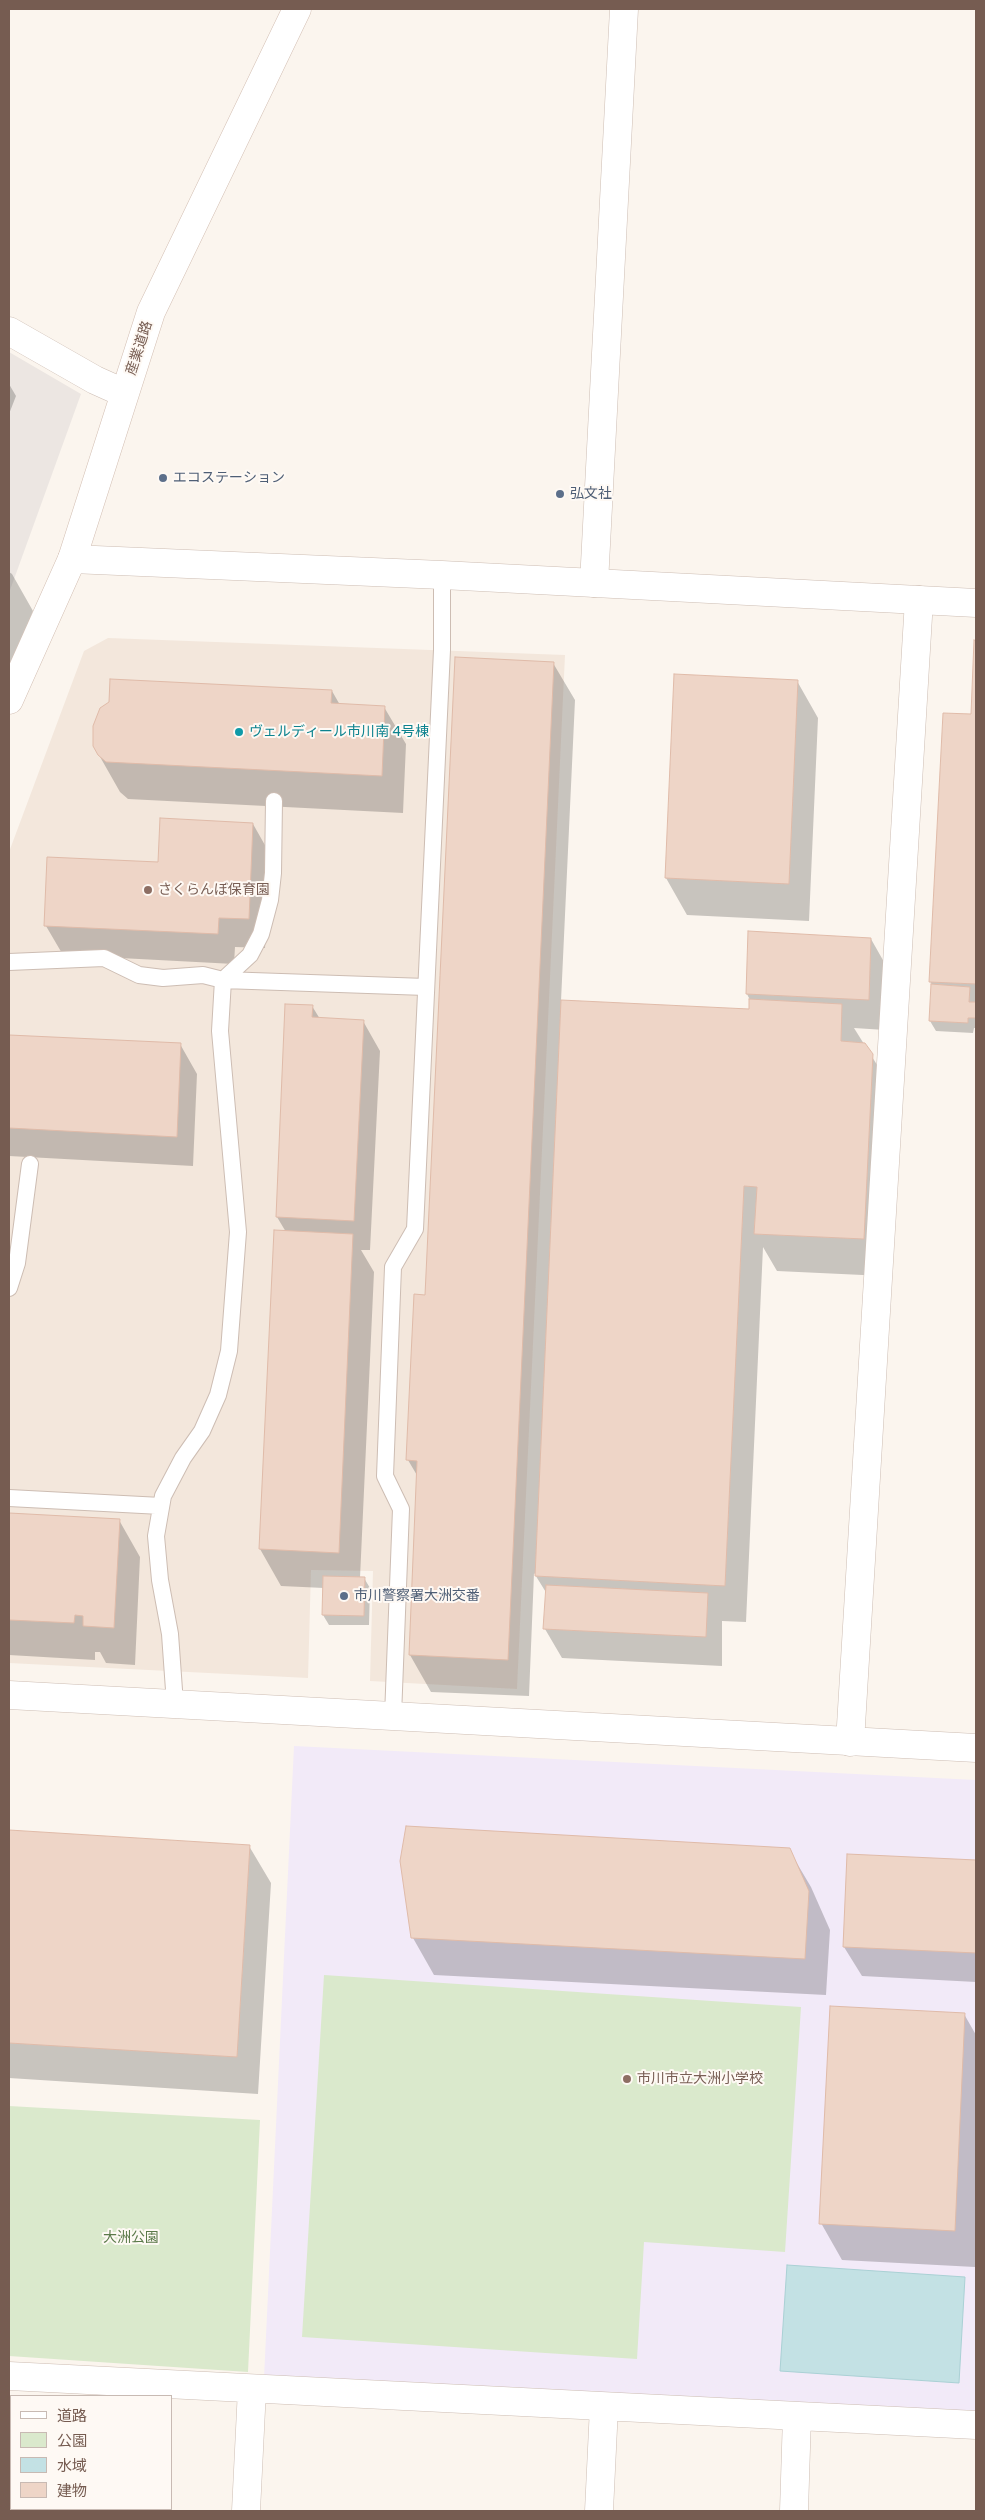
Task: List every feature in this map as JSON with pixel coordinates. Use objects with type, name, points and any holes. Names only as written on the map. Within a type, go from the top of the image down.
[{"type":"street","name":"産業道路","points":[[9,700],[72,559],[151,312],[297,9]]},
{"type":"street","points":[[594,584],[624,9]]},
{"type":"street","points":[[9,332],[95,380],[124,393]]},
{"type":"street","points":[[72,559],[442,575],[976,603]]},
{"type":"street","points":[[850,1742],[919,600]]},
{"type":"street","points":[[9,1696],[976,1748]]},
{"type":"street","points":[[9,2376],[976,2425]]},
{"type":"street","points":[[246,2511],[252,2389]]},
{"type":"street","points":[[599,2511],[604,2407]]},
{"type":"street","points":[[794,2511],[797,2416]]},
{"type":"lane","points":[[393,1716],[401,1509],[385,1476],[393,1267],[415,1228],[442,650],[442,575]]},
{"type":"lane","points":[[175,1704],[170,1634],[160,1580],[156,1536],[163,1496],[183,1458],[202,1432],[218,1395],[229,1351],[238,1232],[220,1031],[223,980],[250,955],[261,934],[270,900],[273,872],[274,801]]},
{"type":"lane","points":[[9,962],[104,958],[139,975],[163,978],[203,975],[223,980],[426,988]]},
{"type":"lane","points":[[9,1288],[30,1164]]},
{"type":"lane","points":[[9,1498],[161,1506]]},
{"type":"shaded area","points":[[9,352],[81,394],[9,593]]},
{"type":"shaded area","points":[[108,638],[565,655],[517,1689],[370,1681],[373,1571],[311,1570],[308,1678],[9,1663],[9,852],[84,651]]},
{"type":"shaded area","name":"市川市立大洲小学校","points":[[294,1746],[976,1780],[976,2414],[264,2378]]},
{"type":"green space","points":[[324,1975],[801,2007],[785,2252],[644,2242],[637,2359],[302,2337]]},
{"type":"green space","name":"大洲公園","points":[[9,2106],[260,2120],[248,2372],[9,2356]]},
{"type":"water","points":[[787,2265],[965,2277],[959,2383],[780,2371]]},
{"type":"building","points":[[974,640],[976,641],[976,984],[929,982],[943,713],[971,714]]},
{"type":"building","points":[[455,657],[554,662],[508,1660],[409,1655],[417,1461],[406,1460],[414,1294],[425,1295]]},
{"type":"building","points":[[674,674],[798,680],[789,884],[665,878]]},
{"type":"building","name":"ヴェルディール市川南 4号棟","points":[[110,679],[332,690],[331,703],[385,706],[382,776],[106,762],[98,755],[93,746],[93,726],[100,708],[109,702]]},
{"type":"building","name":"さくらんぼ保育園","points":[[160,818],[253,823],[249,919],[219,918],[218,934],[44,926],[47,857],[158,862]]},
{"type":"building","points":[[748,931],[871,938],[869,1000],[746,994]]},
{"type":"building","points":[[931,984],[970,987],[969,1002],[976,1002],[976,1018],[968,1018],[968,1023],[929,1021]]},
{"type":"building","points":[[749,999],[842,1004],[841,1041],[865,1043],[873,1054],[864,1239],[754,1234],[757,1187],[744,1186],[725,1586],[535,1576],[561,1000],[749,1009]]},
{"type":"building","points":[[285,1004],[313,1005],[312,1017],[364,1020],[354,1221],[276,1217]]},
{"type":"building","points":[[9,1035],[181,1043],[177,1137],[9,1128]]},
{"type":"building","points":[[274,1230],[353,1234],[339,1553],[259,1549]]},
{"type":"building","points":[[9,1513],[120,1519],[114,1628],[83,1626],[83,1616],[75,1615],[74,1623],[9,1620]]},
{"type":"building","name":"市川警察署大洲交番","points":[[323,1576],[365,1577],[364,1616],[322,1615]]},
{"type":"building","points":[[546,1585],[708,1593],[706,1637],[543,1629]]},
{"type":"building","points":[[406,1826],[790,1848],[809,1891],[805,1959],[411,1938],[400,1861]]},
{"type":"building","points":[[9,1830],[250,1845],[237,2057],[9,2043]]},
{"type":"building","points":[[847,1854],[976,1860],[976,1953],[843,1947]]},
{"type":"building","points":[[830,2006],[965,2013],[955,2231],[819,2224]]},
{"type":"place","name":"エコステーション","points":[[163,478]]},
{"type":"place","name":"弘文社","points":[[560,494]]},
{"type":"place","name":"ヴェルディール市川南 4号棟","points":[[239,732]]},
{"type":"place","name":"さくらんぼ保育園","points":[[148,890]]},
{"type":"place","name":"市川警察署大洲交番","points":[[344,1596]]},
{"type":"place","name":"市川市立大洲小学校","points":[[627,2079]]}]
